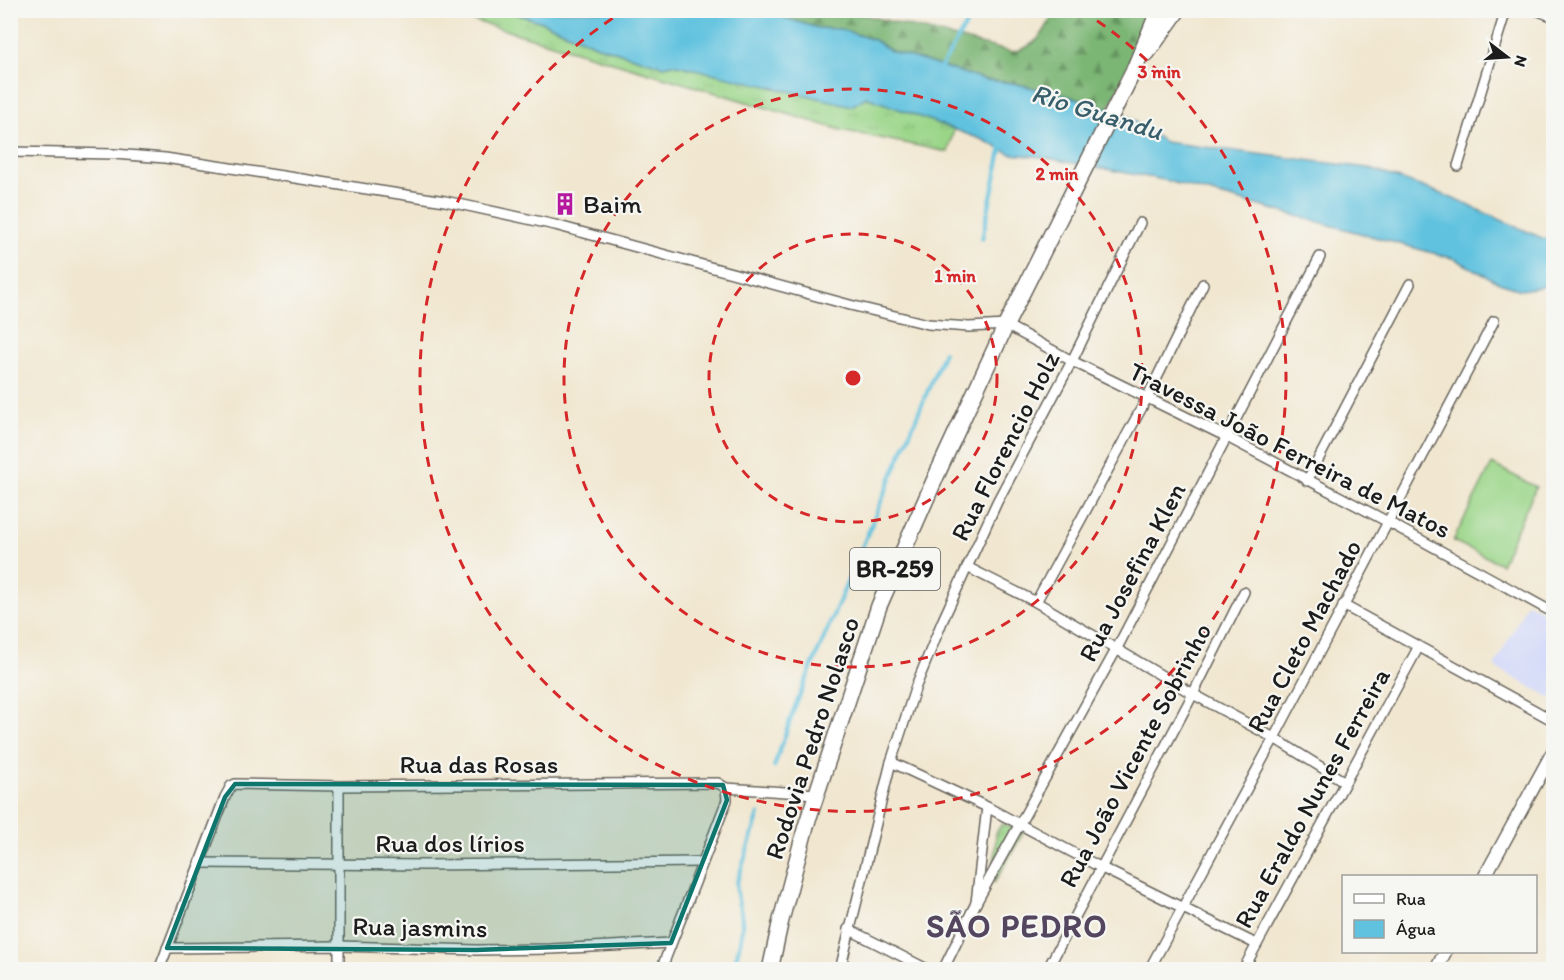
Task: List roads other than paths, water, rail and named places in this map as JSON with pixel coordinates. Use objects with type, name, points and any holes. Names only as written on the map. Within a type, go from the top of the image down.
[{"type":"highway","name":"Rodovia Pedro Nolasco","points":[[770,969],[816,794],[879,606],[1006,326],[1131,76],[1159,10]]},
{"type":"highway","name":"Rodovia Pedro Nolasco","points":[[1131,76],[1178,10]]},
{"type":"street","points":[[1458,166],[1506,10]]},
{"type":"street","points":[[1536,10],[1554,16]]},
{"type":"street","points":[[10,152],[114,154],[165,158],[445,201],[555,225],[928,324],[969,327],[1006,326]]},
{"type":"street","name":"Rua Florencio Holz","points":[[840,969],[848,929],[891,762],[916,686],[997,502],[1072,361],[1140,223]]},
{"type":"street","name":"Rua Josefina Klen","points":[[943,969],[976,903],[1116,650],[1320,257]]},
{"type":"street","points":[[1036,602],[1147,398],[1203,284]]},
{"type":"street","points":[[1307,481],[1410,284]]},
{"type":"street","name":"Rua Cleto Machado","points":[[1149,969],[1494,321]]},
{"type":"street","name":"Travessa João Ferreira de Matos","points":[[1006,326],[1227,437],[1554,613]]},
{"type":"street","points":[[967,567],[1036,602],[1116,650],[1274,738],[1345,782]]},
{"type":"street","name":"Rua João Vicente Sobrinho","points":[[1047,969],[1193,694],[1244,592]]},
{"type":"street","points":[[1343,605],[1554,722]]},
{"type":"street","name":"Rua Eraldo Nunes Ferreira","points":[[1243,969],[1418,648]]},
{"type":"street","points":[[1486,875],[1554,750]]},
{"type":"street","points":[[891,762],[987,807],[1100,867],[1256,944]]},
{"type":"street","name":"Rua das Rosas","points":[[199,863],[231,786],[242,784],[339,786],[718,783],[726,788],[816,794]]},
{"type":"street","points":[[339,786],[339,969]]},
{"type":"street","points":[[661,969],[727,800],[726,788]]},
{"type":"street","points":[[976,903],[987,807]]},
{"type":"street","name":"Rua dos lírios","points":[[199,863],[339,865],[702,862]]},
{"type":"street","points":[[159,969],[199,863]]},
{"type":"street","points":[[848,929],[929,969]]},
{"type":"street","name":"Rua jasmins","points":[[168,948],[339,946],[476,950],[671,943]]},
{"type":"street","points":[[1436,969],[1444,953]]},
{"type":"water","name":"Rio Guandu","points":[[506,11],[762,11],[818,28],[840,29],[874,40],[891,51],[986,80],[1013,83],[1088,101],[1125,115],[1165,142],[1368,168],[1440,193],[1542,238],[1553,239],[1553,285],[1521,290],[1499,283],[1455,259],[1164,180],[1041,157],[1011,154],[983,140],[866,97],[852,106],[673,64],[663,66],[598,46],[542,22]]},
{"type":"waterway","points":[[940,69],[975,10]]},
{"type":"waterway","points":[[982,239],[1002,146]]},
{"type":"waterway","points":[[774,767],[794,709],[944,352]]},
{"type":"waterway","points":[[733,970],[742,927],[737,882],[759,814]]},
{"type":"place","name":"Baim","points":[[565,204]]},
{"type":"district","name":"SÃO PEDRO","points":[[1017,926]]}]
